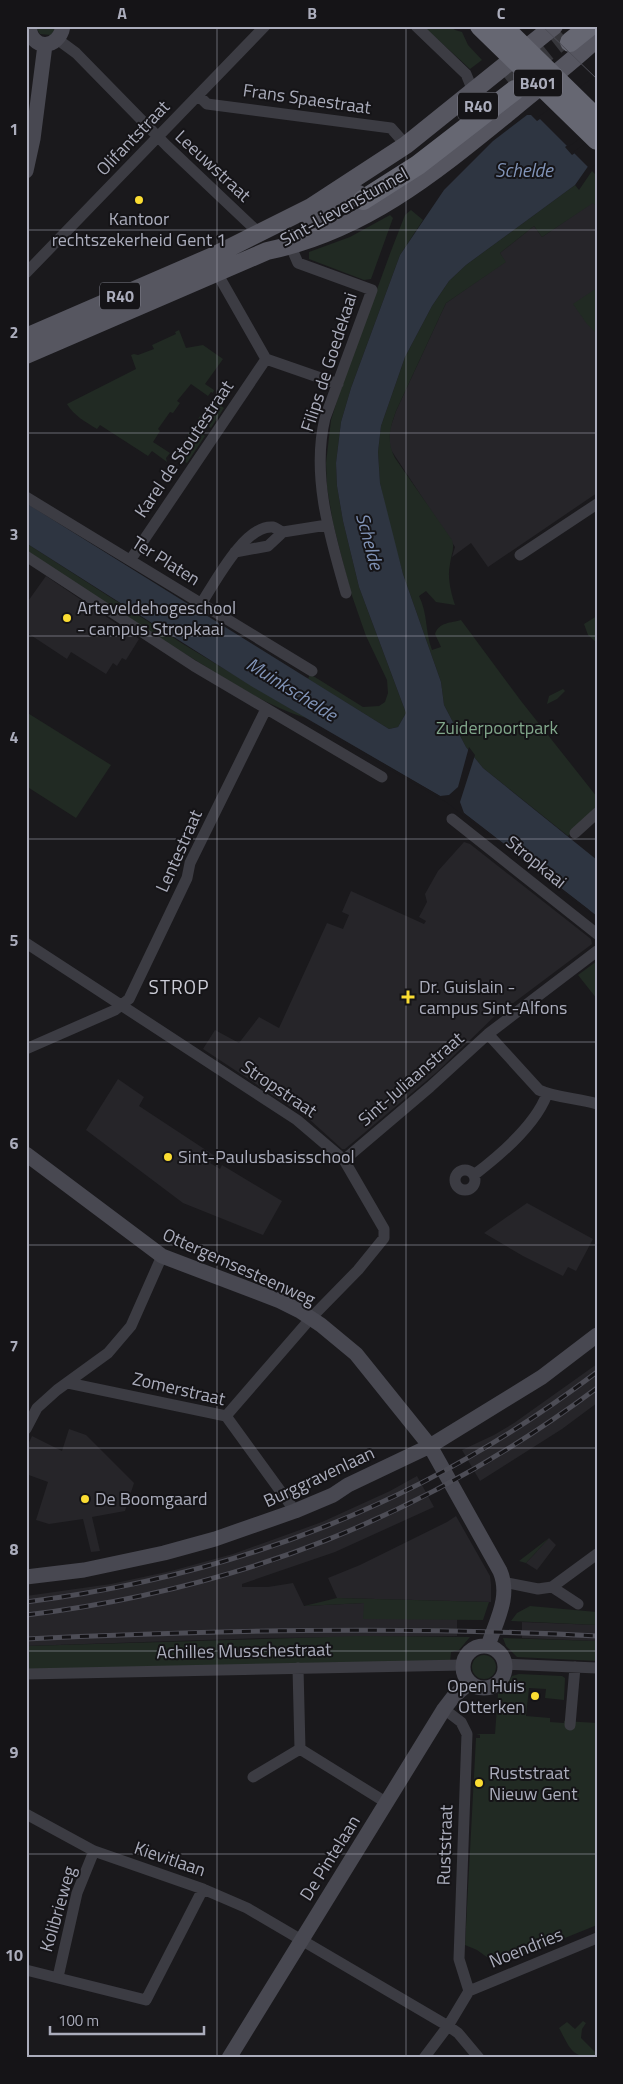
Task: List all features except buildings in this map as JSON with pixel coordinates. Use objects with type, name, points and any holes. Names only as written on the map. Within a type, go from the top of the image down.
[{"type":"highway","name":"B401","points":[[480,26],[597,140]]},
{"type":"highway","name":"B401","points":[[502,26],[597,119]]},
{"type":"highway","name":"R40","points":[[566,33],[590,26]]},
{"type":"highway","name":"Sint-Lievenstunnel","points":[[361,197],[512,86]]},
{"type":"main road","name":"R40","points":[[26,355],[215,264],[260,234],[311,207],[406,145],[529,46],[566,33]]},
{"type":"main road","name":"R40","points":[[26,336],[215,264],[290,247],[342,227],[393,200],[543,95],[565,77],[597,38]]},
{"type":"main road","points":[[529,46],[597,107]]},
{"type":"main road","points":[[508,62],[597,149]]},
{"type":"main road","name":"Sint-Lievenstunnel","points":[[267,251],[281,241],[361,197]]},
{"type":"main road","name":"Sint-Lievenstunnel","points":[[215,264],[248,246],[361,197]]},
{"type":"street","name":"Olifantstraat","points":[[26,273],[265,26]]},
{"type":"street","points":[[416,26],[466,74],[473,91]]},
{"type":"street","points":[[471,26],[508,62]]},
{"type":"street","points":[[508,26],[529,46]]},
{"type":"street","points":[[29,34],[40,44],[55,37]]},
{"type":"street","points":[[26,171],[55,37]]},
{"type":"street","name":"Leeuwstraat","points":[[55,37],[76,53],[158,137],[260,234]]},
{"type":"street","name":"Frans Spaestraat","points":[[199,96],[207,104],[391,128],[406,145]]},
{"type":"street","name":"Filips de Goedekaai","points":[[290,247],[298,262],[372,290],[325,418],[321,437],[320,457],[327,525],[346,593]]},
{"type":"street","points":[[215,264],[266,359],[338,384]]},
{"type":"street","name":"Karel de Stoutestraat","points":[[131,559],[266,359]]},
{"type":"street","name":"Ter Platen","points":[[26,497],[131,559],[312,671]]},
{"type":"street","points":[[520,555],[597,504]]},
{"type":"street","points":[[236,552],[268,546],[283,532],[327,525]]},
{"type":"street","points":[[201,604],[248,537],[260,529],[273,527],[283,532]]},
{"type":"street","points":[[26,556],[123,621],[266,709],[382,777]]},
{"type":"street","name":"Lentestraat","points":[[123,1005],[133,991],[187,878],[190,863],[266,709]]},
{"type":"street","points":[[575,833],[597,813]]},
{"type":"street","name":"Stropkaai","points":[[452,819],[597,934]]},
{"type":"street","name":"Stropstraat","points":[[26,943],[297,1120],[344,1160],[384,1229],[385,1235],[358,1270],[311,1318]]},
{"type":"street","name":"Sint-Juliaanstraat","points":[[344,1160],[430,1087],[488,1034],[597,951]]},
{"type":"street","points":[[26,1049],[123,1005]]},
{"type":"street","points":[[488,1034],[539,1090],[547,1094],[561,1095],[597,1104]]},
{"type":"street","points":[[474,1175],[500,1156],[538,1111],[547,1094]]},
{"type":"street","name":"Ottergemsesteenweg","points":[[26,1154],[162,1256],[280,1301],[311,1318],[356,1354],[430,1446],[497,1566],[504,1582],[502,1610],[488,1646]]},
{"type":"street","points":[[26,1429],[37,1408],[108,1353],[131,1326],[162,1256]]},
{"type":"street","points":[[226,1416],[311,1318]]},
{"type":"street","name":"Burggravenlaan","points":[[26,1577],[84,1570],[157,1555],[215,1539],[295,1511],[333,1495],[348,1485],[430,1446],[542,1377],[597,1335]]},
{"type":"street","name":"Zomerstraat","points":[[68,1383],[226,1416],[295,1511]]},
{"type":"street","points":[[504,1582],[538,1589],[552,1587],[597,1554]]},
{"type":"street","points":[[552,1587],[578,1604]]},
{"type":"street","points":[[488,1646],[500,1652],[505,1664],[504,1675],[494,1686],[478,1688],[469,1683],[463,1672],[463,1665],[470,1651],[479,1647],[488,1646]]},
{"type":"street","points":[[505,1664],[597,1668]]},
{"type":"street","name":"Achilles Musschestraat","points":[[26,1674],[463,1665]]},
{"type":"street","points":[[570,1725],[575,1667]]},
{"type":"street","points":[[298,1668],[300,1749]]},
{"type":"street","name":"De Pintelaan","points":[[229,2058],[444,1709],[454,1696],[469,1683]]},
{"type":"street","name":"Ruststraat","points":[[444,1709],[462,1722],[467,1734],[459,1959],[469,1991]]},
{"type":"street","points":[[253,1778],[300,1749]]},
{"type":"street","points":[[300,1749],[387,1803]]},
{"type":"street","name":"Kievitlaan","points":[[26,1814],[94,1851],[202,1889],[247,1908],[448,2026],[458,2033],[479,2058]]},
{"type":"street","name":"Kolibrieweg","points":[[58,1977],[77,1894],[94,1851]]},
{"type":"street","points":[[26,1970],[146,2000],[202,1889]]},
{"type":"street","name":"Noendries","points":[[469,1991],[597,1938]]},
{"type":"street","points":[[424,2058],[448,2026],[469,1991]]},
{"type":"shaded area","points":[[593,202],[597,207],[597,493],[488,567],[471,543],[452,557],[455,547],[391,450],[389,442],[390,429],[396,411],[446,303],[505,262],[500,253],[534,226],[542,237]]},
{"type":"shaded area","name":"Arteveldehogeschool - campus Stropkaai","points":[[46,576],[139,639],[126,660],[122,658],[117,666],[113,663],[106,674],[71,652],[67,659],[26,632],[26,604]]},
{"type":"shaded area","name":"Dr. Guislain - campus Sint-Alfons","points":[[464,842],[470,844],[591,939],[592,944],[500,1011],[437,1072],[345,1149],[342,1149],[309,1119],[203,1049],[215,1030],[239,1043],[259,1017],[279,1028],[327,923],[343,929],[349,915],[342,912],[351,891],[424,924],[426,921],[419,917],[427,902],[425,894],[438,871]]},
{"type":"shaded area","name":"Sint-Paulusbasisschool","points":[[118,1079],[144,1097],[139,1106],[215,1156],[210,1163],[220,1169],[222,1165],[282,1201],[263,1235],[183,1203],[86,1130]]},
{"type":"shaded area","points":[[527,1203],[593,1239],[576,1271],[568,1267],[563,1276],[523,1256],[484,1233]]},
{"type":"shaded area","points":[[597,1364],[597,1403],[562,1429],[480,1481],[462,1450],[514,1423]]},
{"type":"shaded area","name":"De Boomgaard","points":[[69,1429],[86,1435],[134,1483],[125,1511],[92,1517],[100,1551],[91,1552],[83,1519],[49,1524],[36,1520],[48,1482],[26,1474],[26,1449],[32,1436],[62,1451]]},
{"type":"shaded area","points":[[417,1476],[434,1507],[335,1552],[242,1584],[242,1587],[268,1587],[293,1583],[304,1606],[364,1603],[364,1619],[457,1619],[457,1636],[265,1638],[26,1646],[26,1596],[111,1584],[171,1571],[233,1554],[322,1522],[390,1491]]},
{"type":"shaded area","points":[[456,1516],[490,1576],[491,1602],[337,1598],[328,1578],[360,1565]]},
{"type":"shaded area","points":[[549,1538],[556,1545],[537,1570],[526,1563]]},
{"type":"shaded area","points":[[522,1622],[597,1625],[597,1641],[522,1638]]},
{"type":"green space","points":[[35,26],[57,26],[51,35],[40,34]]},
{"type":"green space","points":[[423,26],[450,26],[462,32],[468,45],[482,60],[470,69]]},
{"type":"green space","name":"Zuiderpoortpark","points":[[592,171],[597,176],[597,207],[593,203],[542,237],[534,226],[500,253],[506,262],[446,303],[396,411],[390,434],[392,452],[395,458],[453,543],[449,580],[455,605],[436,602],[426,591],[419,596],[424,610],[432,650],[441,647],[435,634],[439,627],[461,620],[521,701],[597,797],[597,807],[568,836],[483,768],[466,747],[444,705],[441,682],[403,574],[390,528],[380,483],[378,452],[381,426],[405,357],[432,306],[449,281],[466,265],[575,185],[579,190]]},
{"type":"green space","points":[[411,210],[423,220],[400,255],[351,388],[341,422],[336,463],[337,486],[343,521],[359,587],[406,713],[398,727],[389,729],[308,679],[310,674],[363,707],[379,706],[385,702],[388,693],[387,680],[366,636],[350,590],[333,523],[327,487],[326,463],[331,420],[342,385],[405,215]]},
{"type":"green space","points":[[390,215],[393,218],[371,279],[364,280],[309,259],[309,252],[350,237]]},
{"type":"green space","points":[[597,288],[597,334],[587,324],[573,304]]},
{"type":"green space","points":[[179,330],[186,348],[203,345],[223,359],[205,384],[214,390],[213,393],[211,392],[208,396],[191,384],[177,401],[180,403],[173,413],[170,412],[158,429],[160,431],[153,442],[170,453],[166,458],[167,462],[152,451],[148,456],[100,425],[97,429],[80,418],[67,404],[136,369],[131,355],[138,355],[154,349],[152,345],[176,334],[175,332]]},
{"type":"green space","points":[[212,399],[224,408],[211,428],[198,419]]},
{"type":"green space","points":[[193,427],[205,436],[187,463],[174,456]]},
{"type":"green space","points":[[26,543],[183,644],[306,718],[273,705],[227,680],[182,652],[26,550]]},
{"type":"green space","points":[[597,616],[596,642],[588,635],[584,624]]},
{"type":"green space","points":[[563,689],[565,691],[557,699],[547,704],[549,696]]},
{"type":"green space","points":[[26,712],[111,765],[76,818],[26,786]]},
{"type":"green space","points":[[597,961],[597,999],[578,975]]},
{"type":"green space","points":[[549,1538],[526,1563],[519,1561]]},
{"type":"green space","points":[[337,1598],[489,1602],[483,1620],[363,1619],[364,1603],[304,1606]]},
{"type":"green space","points":[[530,1606],[597,1612],[597,1625],[511,1621],[517,1613]]},
{"type":"green space","points":[[361,1636],[470,1637],[459,1650],[451,1652],[450,1662],[26,1672],[26,1646]]},
{"type":"green space","points":[[503,1638],[597,1641],[597,1661],[517,1657],[506,1646]]},
{"type":"green space","points":[[484,1655],[489,1656],[495,1662],[495,1672],[489,1678],[484,1679],[479,1678],[473,1672],[472,1667],[473,1662],[479,1656]]},
{"type":"green space","points":[[519,1674],[562,1676],[565,1678],[564,1700],[545,1698],[546,1689],[529,1688],[526,1716],[550,1718],[550,1722],[597,1723],[597,1925],[498,1965],[477,1950],[465,1945],[476,1738],[480,1738],[480,1735],[476,1734],[495,1734],[498,1694],[512,1676]]},
{"type":"green space","points":[[583,2021],[586,2023],[582,2029],[581,2038],[597,2054],[597,2058],[588,2058],[576,2054],[559,2028],[567,2022],[575,2029]]},
{"type":"water","name":"Schelde","points":[[566,102],[597,123],[565,147],[572,155],[597,138],[589,165],[575,185],[466,265],[449,281],[432,306],[405,357],[381,426],[378,452],[380,483],[403,574],[441,682],[444,705],[466,747],[483,768],[597,860],[597,916],[447,800],[251,686],[26,543],[26,503],[389,729],[398,727],[406,713],[359,587],[343,521],[337,486],[336,463],[341,422],[351,388],[400,255],[444,190],[493,141],[527,115],[531,115],[537,121]]},
{"type":"pier","points":[[597,75],[597,126],[568,147],[538,117]]},
{"type":"pier","points":[[597,136],[597,163],[590,169],[573,152]]},
{"type":"pier","points":[[309,723],[318,726],[440,796],[449,795],[458,787],[469,747],[475,755],[460,802],[464,813],[588,909],[592,915],[446,802]]},
{"type":"tunnel","points":[[508,82],[565,37]]},
{"type":"tram line","points":[[542,26],[597,79]]},
{"type":"railway","points":[[26,1602],[105,1590],[181,1573],[255,1552],[327,1526],[397,1495],[466,1459],[532,1418],[597,1372]]},
{"type":"railway","points":[[26,1615],[105,1603],[181,1587],[255,1566],[326,1540],[396,1510],[465,1474],[532,1434],[597,1388]]},
{"type":"railway","points":[[26,1639],[312,1630],[454,1631],[597,1636]]},
{"type":"place","name":"Kantoor rechtszekerheid Gent 1","points":[[139,200]]},
{"type":"place","name":"Arteveldehogeschool - campus Stropkaai","points":[[67,618]]},
{"type":"place","name":"Dr. Guislain - campus Sint-Alfons","points":[[408,997]]},
{"type":"place","name":"Sint-Paulusbasisschool","points":[[168,1157]]},
{"type":"place","name":"De Boomgaard","points":[[85,1499]]},
{"type":"place","name":"Open Huis Otterken","points":[[535,1696]]},
{"type":"place","name":"Ruststraat Nieuw Gent","points":[[479,1783]]},
{"type":"district","name":"STROP","points":[[179,987]]},
{"type":"water label","name":"Muinkschelde","points":[[292,689]]}]
